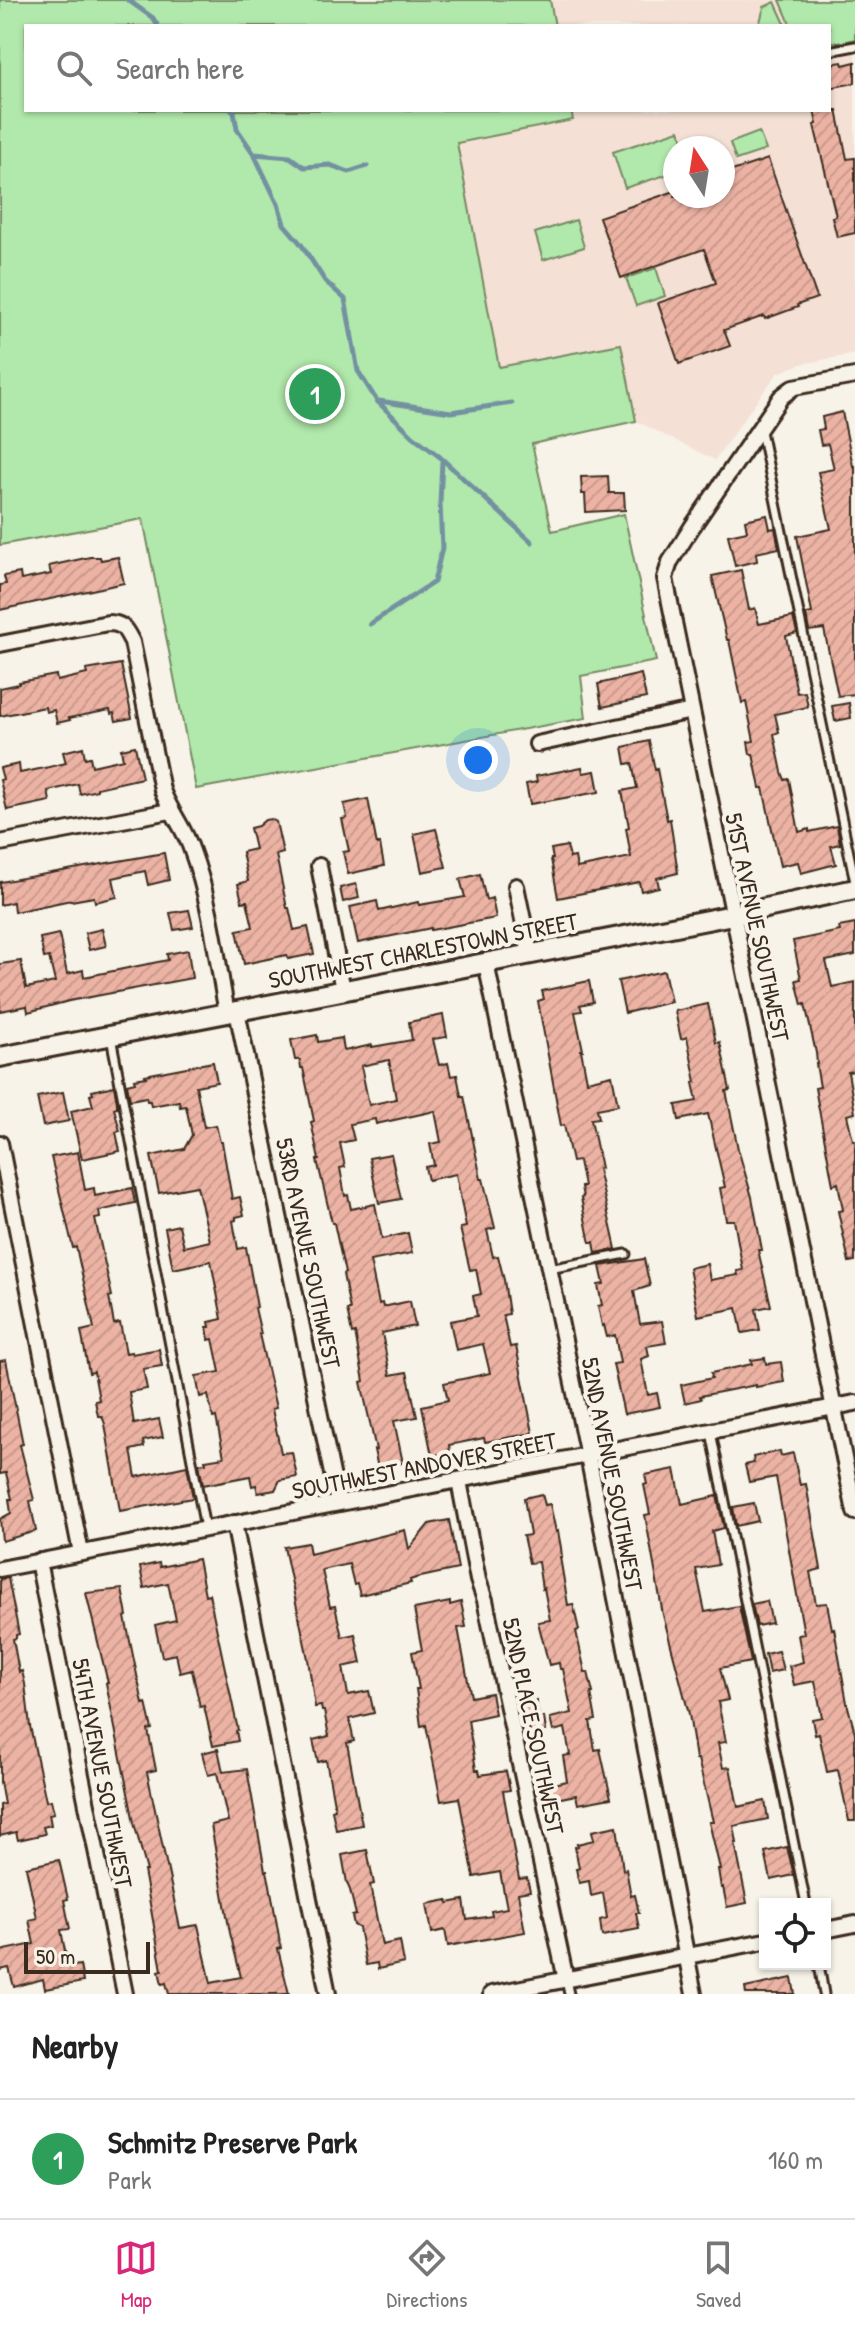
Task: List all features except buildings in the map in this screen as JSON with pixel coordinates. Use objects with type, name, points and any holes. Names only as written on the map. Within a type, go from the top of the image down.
[{"type":"street","name":"51ST AVENUE SOUTHWEST","points":[[855,376],[794,387],[781,397],[692,527],[666,570],[665,578],[855,1512]]},
{"type":"street","name":"53RD AVENUE SOUTHWEST","points":[[0,644],[108,623],[124,627],[132,642],[162,790],[170,811],[192,848],[202,884],[338,1503]]},
{"type":"street","points":[[537,744],[692,711]]},
{"type":"street","points":[[0,843],[170,811]]},
{"type":"street","points":[[319,866],[343,990]]},
{"type":"street","points":[[516,886],[530,954]]},
{"type":"street","name":"SOUTHWEST CHARLESTOWN STREET","points":[[0,1057],[855,889]]},
{"type":"street","name":"52ND AVENUE SOUTHWEST","points":[[486,963],[588,1456],[694,1994]]},
{"type":"street","points":[[0,1143],[81,1553]]},
{"type":"street","name":"SOUTHWEST ANDOVER STREET","points":[[0,1569],[855,1403]]},
{"type":"street","name":"52ND PLACE SOUTHWEST","points":[[459,1481],[567,1987]]},
{"type":"street","points":[[234,1523],[328,1994]]},
{"type":"street","name":"54TH AVENUE SOUTHWEST","points":[[38,1561],[125,1994]]},
{"type":"street","points":[[831,1929],[855,1924]]},
{"type":"street","points":[[491,1994],[567,1987],[686,1956],[759,1942]]},
{"type":"lane","points":[[831,51],[855,46]]},
{"type":"lane","points":[[761,429],[855,882]]},
{"type":"lane","points":[[110,1035],[205,1528]]},
{"type":"lane","points":[[549,1269],[626,1254]]},
{"type":"lane","points":[[711,1432],[805,1898]]},
{"type":"lane","points":[[820,1970],[824,1994]]},
{"type":"shaded area","points":[[550,0],[855,0],[855,354],[801,364],[778,373],[715,460],[636,421],[621,344],[499,367],[456,142],[572,120],[571,112],[831,112],[831,24],[555,24]]},
{"type":"green space","points":[[0,0],[550,0],[555,24],[24,24],[24,112],[571,112],[573,120],[457,143],[499,367],[621,344],[636,421],[532,444],[552,531],[624,514],[656,661],[581,676],[586,718],[196,789],[143,519],[0,545]]},
{"type":"green space","points":[[780,0],[855,0],[855,39],[831,42],[831,24],[790,24]]},
{"type":"green space","points":[[775,2],[785,24],[760,24],[764,7]]},
{"type":"green space","points":[[679,130],[681,136],[663,136],[663,176],[625,188],[613,152]]},
{"type":"green space","points":[[759,132],[766,150],[736,160],[735,141]]},
{"type":"green space","points":[[576,220],[584,247],[543,260],[535,233]]},
{"type":"green space","points":[[656,268],[665,296],[636,306],[626,278]]},
{"type":"waterway","points":[[128,0],[157,24]]},
{"type":"waterway","points":[[234,112],[237,129],[254,154],[284,224],[325,281],[345,299],[358,371],[377,401],[532,542]]},
{"type":"waterway","points":[[254,154],[290,157],[304,167],[330,165],[349,172],[367,166]]},
{"type":"waterway","points":[[379,401],[451,412],[512,403]]},
{"type":"waterway","points":[[370,624],[434,582],[442,548],[442,461]]},
{"type":"place","name":"Schmitz Preserve Park","points":[[315,394]]}]
